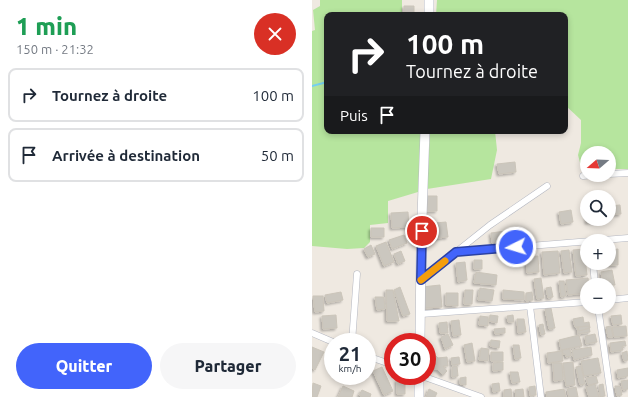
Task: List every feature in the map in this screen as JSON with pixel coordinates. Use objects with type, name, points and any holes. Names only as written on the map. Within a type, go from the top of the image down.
[{"type":"street","points":[[429,0],[429,12]]},
{"type":"street","points":[[420,333],[425,134]]},
{"type":"street","points":[[616,174],[628,173]]},
{"type":"street","points":[[421,280],[490,225],[547,186]]},
{"type":"street","points":[[616,239],[628,238]]},
{"type":"street","points":[[456,252],[580,242]]},
{"type":"street","points":[[353,333],[356,274]]},
{"type":"street","points":[[616,299],[628,298]]},
{"type":"street","points":[[421,314],[580,302]]},
{"type":"street","points":[[530,306],[541,397]]},
{"type":"street","points":[[599,314],[611,397]]},
{"type":"street","points":[[312,333],[324,338]]},
{"type":"street","points":[[436,381],[481,397]]},
{"type":"street","points":[[419,397],[420,385]]},
{"type":"green space","points":[[320,0],[402,0],[402,12],[324,12],[324,134],[421,134],[418,192],[388,201],[388,223],[370,225],[370,242],[364,248],[347,249],[312,246],[312,31],[315,30],[313,10],[320,6]]},
{"type":"green space","points":[[437,0],[628,0],[628,169],[616,169],[616,146],[580,146],[581,120],[568,108],[568,12],[436,12]]},
{"type":"green space","points":[[430,134],[495,134],[497,150],[491,179],[427,189]]},
{"type":"green space","points":[[580,147],[580,162],[578,155]]},
{"type":"building","points":[[404,6],[414,6],[414,12],[404,12]]},
{"type":"building","points":[[515,162],[516,172],[499,174],[497,164]]},
{"type":"building","points":[[426,196],[437,196],[437,211],[426,211]]},
{"type":"building","points":[[616,205],[620,205],[621,214],[616,214]]},
{"type":"building","points":[[571,210],[573,222],[561,224],[559,212]]},
{"type":"building","points":[[408,212],[409,227],[392,228],[391,213]]},
{"type":"building","points":[[446,222],[448,237],[426,239],[424,224]]},
{"type":"building","points":[[371,228],[384,228],[384,237],[371,237]]},
{"type":"building","points":[[513,230],[514,240],[492,243],[491,233]]},
{"type":"building","points":[[404,235],[407,243],[392,249],[389,240]]},
{"type":"building","points":[[386,242],[394,262],[384,266],[376,246]]},
{"type":"building","points":[[371,245],[375,254],[368,257],[364,249]]},
{"type":"building","points":[[580,249],[580,270],[586,270],[587,275],[576,276],[573,250]]},
{"type":"building","points":[[616,249],[618,249],[618,265],[616,265]]},
{"type":"building","points":[[569,250],[572,272],[564,273],[561,251]]},
{"type":"building","points":[[401,251],[405,261],[398,264],[394,254]]},
{"type":"building","points":[[558,251],[560,273],[544,275],[542,252]]},
{"type":"building","points":[[538,256],[539,272],[527,273],[526,257]]},
{"type":"building","points":[[474,260],[482,260],[482,269],[474,269]]},
{"type":"building","points":[[465,262],[467,280],[458,282],[456,263]]},
{"type":"building","points":[[612,270],[614,278],[602,278],[601,272]]},
{"type":"building","points":[[476,272],[497,275],[496,285],[474,283]]},
{"type":"building","points":[[541,278],[544,298],[537,299],[534,279]]},
{"type":"building","points":[[580,279],[580,294],[568,295],[566,280]]},
{"type":"building","points":[[559,281],[564,281],[566,296],[561,297]]},
{"type":"building","points":[[440,285],[442,307],[424,308],[422,287]]},
{"type":"building","points":[[400,287],[410,314],[403,316],[394,290]]},
{"type":"building","points":[[551,287],[553,297],[548,298],[546,288]]},
{"type":"building","points":[[480,288],[494,290],[492,301],[478,300]]},
{"type":"building","points":[[386,290],[393,290],[399,321],[387,321]]},
{"type":"building","points":[[465,290],[473,290],[472,304],[464,304]]},
{"type":"building","points":[[503,290],[524,292],[524,300],[503,299]]},
{"type":"building","points":[[341,292],[343,300],[327,303],[325,295]]},
{"type":"building","points":[[532,292],[533,300],[526,301],[526,293]]},
{"type":"building","points":[[446,293],[458,293],[458,306],[446,305]]},
{"type":"building","points":[[313,296],[323,296],[324,311],[315,312]]},
{"type":"building","points":[[375,297],[384,297],[385,309],[377,310]]},
{"type":"building","points":[[551,308],[555,328],[549,329],[545,309]]},
{"type":"building","points":[[336,315],[337,328],[323,329],[322,316]]},
{"type":"building","points":[[490,315],[498,316],[497,323],[489,321]]},
{"type":"building","points":[[513,315],[514,322],[508,322],[507,316]]},
{"type":"building","points":[[621,315],[622,324],[613,325],[611,316]]},
{"type":"building","points":[[480,316],[488,317],[488,326],[479,325]]},
{"type":"building","points":[[583,317],[584,323],[589,322],[590,328],[579,331],[578,327],[575,327],[573,319]]},
{"type":"building","points":[[517,319],[524,319],[526,332],[518,333]]},
{"type":"building","points":[[459,320],[461,335],[453,336],[451,321]]},
{"type":"building","points":[[447,322],[448,333],[440,333],[439,323]]},
{"type":"building","points":[[543,324],[545,334],[541,335],[539,325]]},
{"type":"building","points":[[589,326],[590,332],[578,334],[577,327]]},
{"type":"building","points":[[611,326],[613,337],[608,337],[606,327]]},
{"type":"building","points":[[626,326],[627,336],[614,337],[612,327]]},
{"type":"building","points":[[505,328],[505,333],[495,334],[494,329]]},
{"type":"building","points":[[448,334],[453,345],[445,349],[441,337]]},
{"type":"building","points":[[595,334],[597,342],[586,344],[585,336]]},
{"type":"building","points":[[579,335],[582,346],[561,350],[559,340]]},
{"type":"building","points":[[491,340],[500,341],[499,348],[490,346]]},
{"type":"building","points":[[625,341],[626,346],[622,346],[623,350],[611,352],[610,343]]},
{"type":"building","points":[[472,343],[475,361],[467,362],[464,345]]},
{"type":"building","points":[[513,345],[519,345],[521,358],[515,359]]},
{"type":"building","points":[[312,347],[324,352],[315,370],[312,368]]},
{"type":"building","points":[[591,347],[592,355],[574,360],[572,350]]},
{"type":"building","points":[[481,348],[489,349],[488,361],[479,360]]},
{"type":"building","points":[[570,349],[571,356],[566,357],[562,350]]},
{"type":"building","points":[[562,351],[563,361],[548,363],[547,353]]},
{"type":"building","points":[[627,351],[628,360],[624,361],[622,353]]},
{"type":"building","points":[[491,352],[503,352],[503,361],[491,361]]},
{"type":"building","points":[[436,356],[438,358],[447,357],[448,366],[443,366],[447,371],[443,375],[437,369]]},
{"type":"building","points":[[459,357],[460,364],[452,365],[451,358]]},
{"type":"building","points":[[598,358],[601,373],[584,376],[581,361]]},
{"type":"building","points":[[503,362],[503,370],[493,371],[493,363]]},
{"type":"building","points":[[573,362],[575,385],[566,386],[563,363]]},
{"type":"building","points":[[553,363],[562,363],[563,380],[554,381]]},
{"type":"building","points":[[457,366],[458,376],[452,377],[452,367]]},
{"type":"building","points":[[581,366],[585,384],[580,385],[576,367]]},
{"type":"building","points":[[382,367],[384,371],[384,385],[390,385],[393,391],[384,395],[376,378],[376,370]]},
{"type":"building","points":[[628,368],[628,376],[618,378],[617,370]]},
{"type":"building","points":[[510,372],[518,372],[520,382],[512,383]]},
{"type":"building","points":[[596,376],[598,383],[588,385],[586,378]]},
{"type":"building","points":[[466,377],[466,385],[460,384],[460,378]]},
{"type":"building","points":[[628,380],[628,389],[623,390],[621,381]]},
{"type":"building","points":[[313,383],[321,386],[317,397],[312,397]]},
{"type":"building","points":[[499,383],[500,391],[493,392],[492,384]]},
{"type":"building","points":[[595,384],[599,397],[589,397],[586,387]]},
{"type":"building","points":[[603,384],[605,396],[600,397],[599,385]]},
{"type":"building","points":[[397,385],[405,385],[405,394],[397,394]]},
{"type":"building","points":[[343,386],[354,391],[352,397],[338,397]]},
{"type":"building","points":[[535,386],[536,395],[530,396],[529,387]]},
{"type":"building","points":[[615,386],[620,386],[622,395],[617,396]]},
{"type":"building","points":[[576,387],[578,397],[569,397],[567,389]]},
{"type":"building","points":[[429,389],[437,393],[435,397],[426,397]]},
{"type":"building","points":[[511,389],[512,397],[504,397],[504,390]]},
{"type":"building","points":[[523,389],[524,397],[516,397],[515,390]]},
{"type":"building","points":[[564,389],[566,397],[547,397],[546,392]]},
{"type":"building","points":[[362,390],[371,394],[370,397],[363,397],[359,395]]},
{"type":"waterway","points":[[312,86],[324,83]]},
{"type":"slow traffic","points":[[421,280],[445,261]]},
{"type":"route","points":[[422,231],[421,280],[456,252],[516,247]]}]
